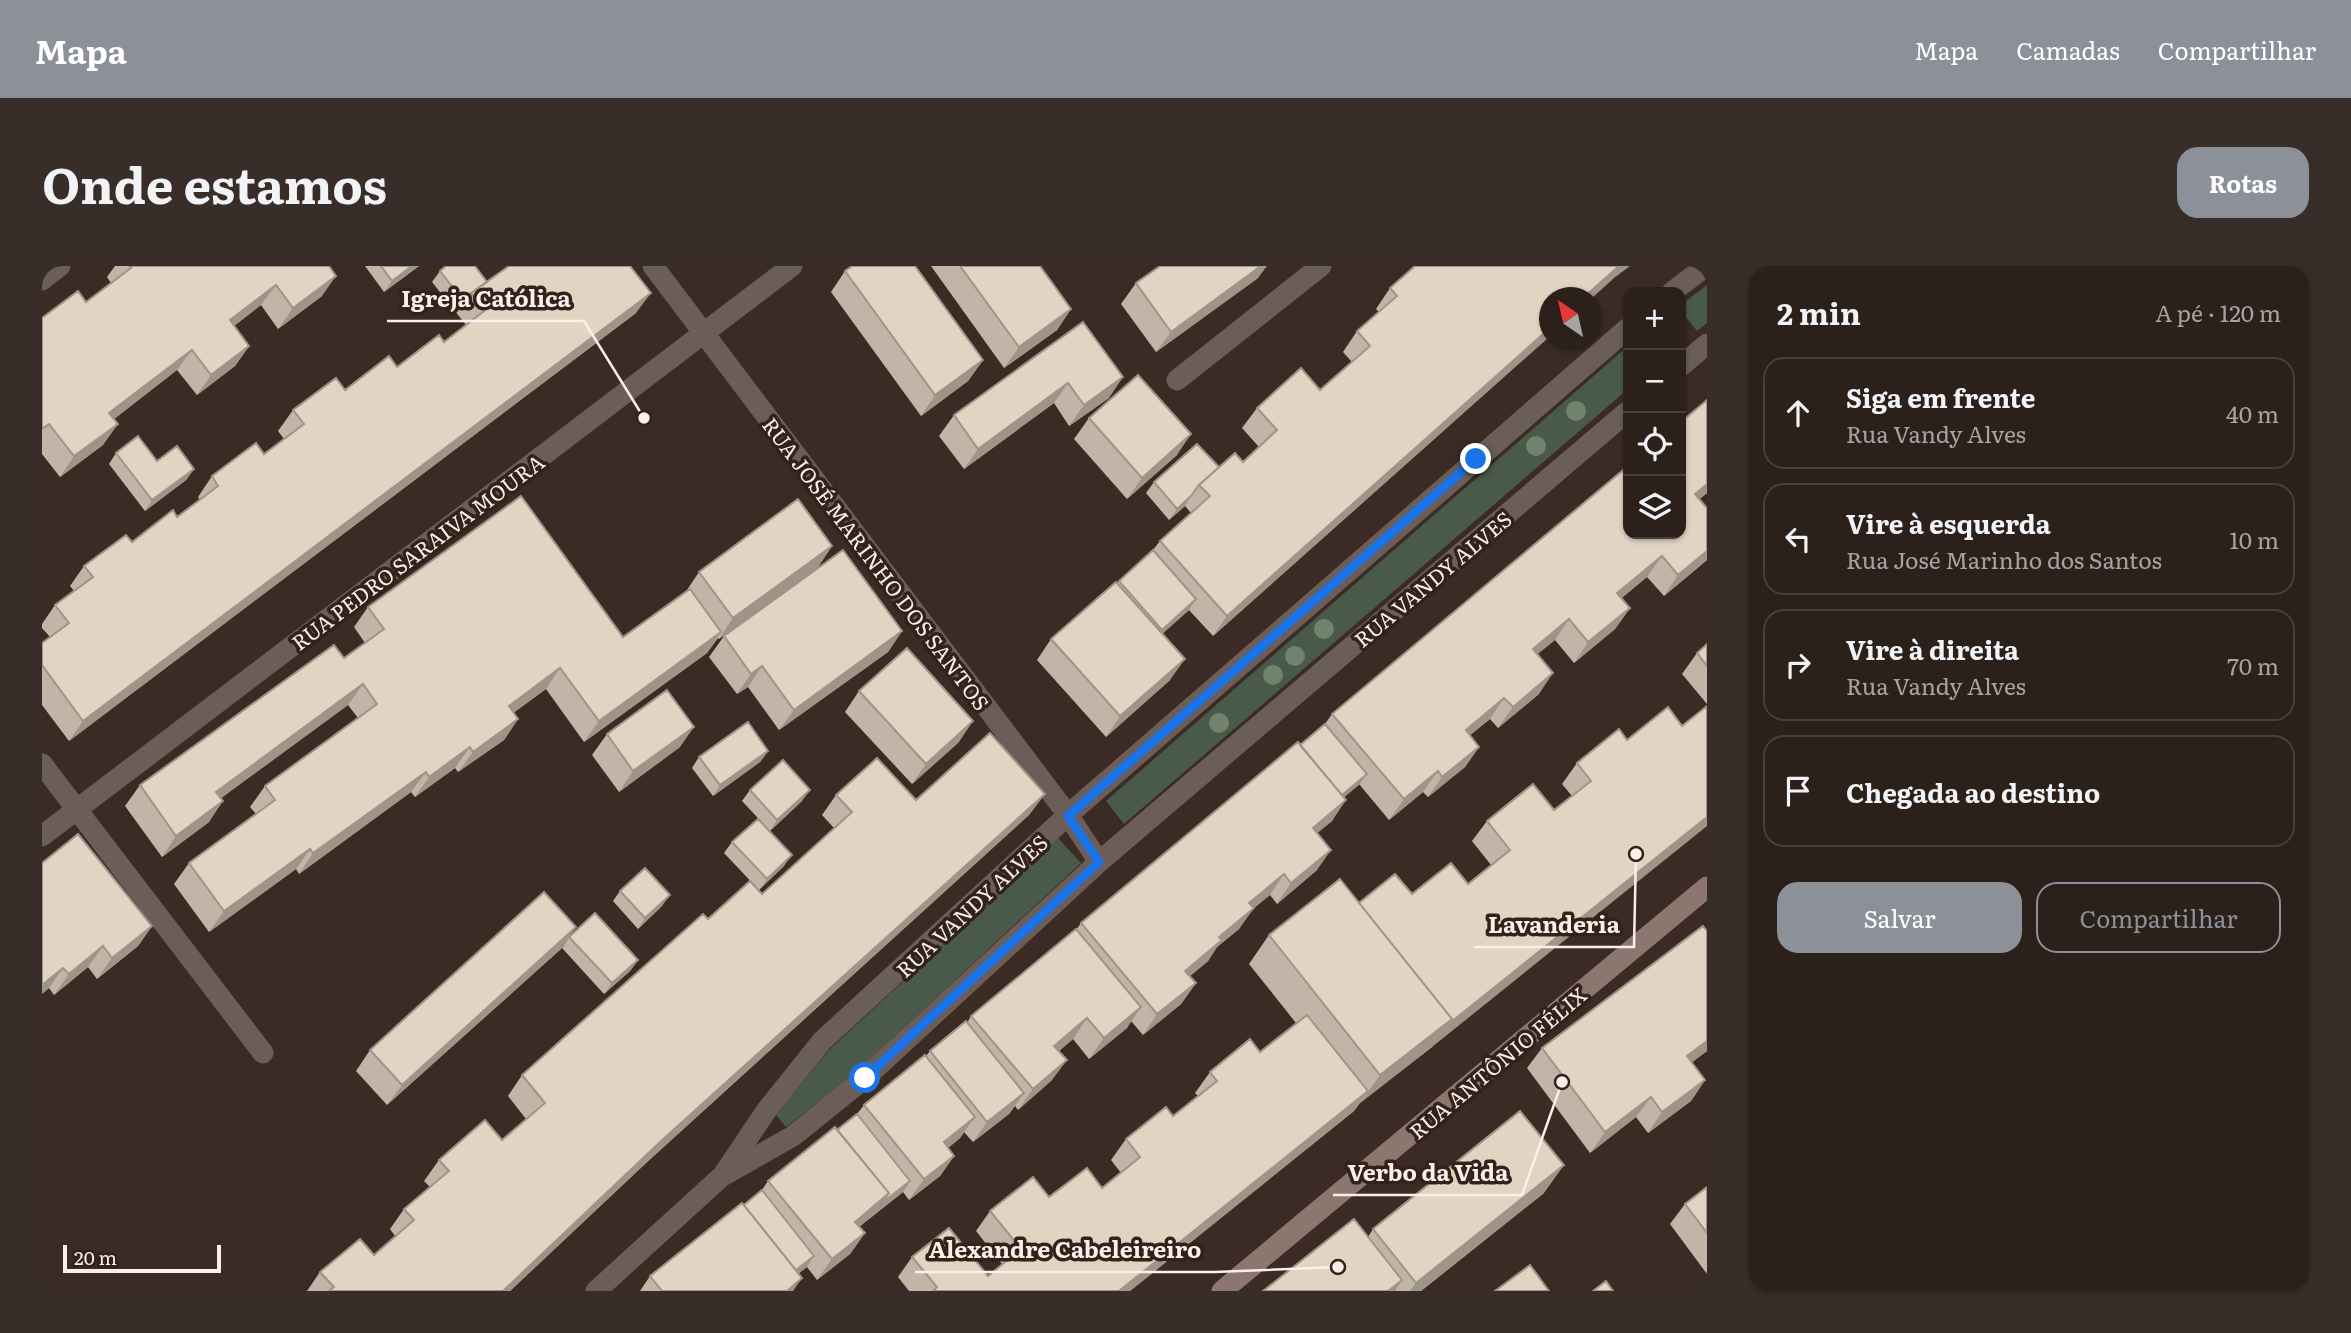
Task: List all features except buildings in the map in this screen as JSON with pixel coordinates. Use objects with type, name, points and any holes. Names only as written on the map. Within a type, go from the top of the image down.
[{"type":"main road","name":"RUA ANTÔNIO FÉLIX","points":[[1222,1291],[1707,887]]},
{"type":"street","points":[[42,280],[60,266]]},
{"type":"street","name":"RUA JOSÉ MARINHO DOS SANTOS","points":[[653,266],[1068,816],[1099,862]]},
{"type":"street","name":"RUA PEDRO SARAIVA MOURA","points":[[42,836],[792,266]]},
{"type":"street","points":[[1177,380],[1321,266]]},
{"type":"street","points":[[1679,287],[1706,266]]},
{"type":"street","name":"RUA VANDY ALVES","points":[[721,1177],[766,1111],[822,1041],[1068,816],[1623,332]]},
{"type":"street","name":"RUA VANDY ALVES","points":[[596,1291],[721,1177],[793,1136],[865,1078],[1099,862],[1626,413]]},
{"type":"street","points":[[42,764],[263,1053]]},
{"type":"green space","points":[[1707,285],[1707,323],[1697,331],[1686,317],[1686,301]]},
{"type":"green space","points":[[1623,350],[1623,393],[1124,824],[1106,801]]},
{"type":"green space","points":[[1058,838],[1081,863],[853,1075],[786,1127],[776,1115],[828,1051]]},
{"type":"place","name":"Igreja Católica","points":[[644,418]]},
{"type":"place","name":"Lavanderia","points":[[1636,854]]},
{"type":"place","name":"Verbo da Vida","points":[[1562,1082]]},
{"type":"place","name":"Alexandre Cabeleireiro","points":[[1338,1267]]},
{"type":"route","points":[[865,1078],[1099,862],[1068,816],[1476,459]]}]
